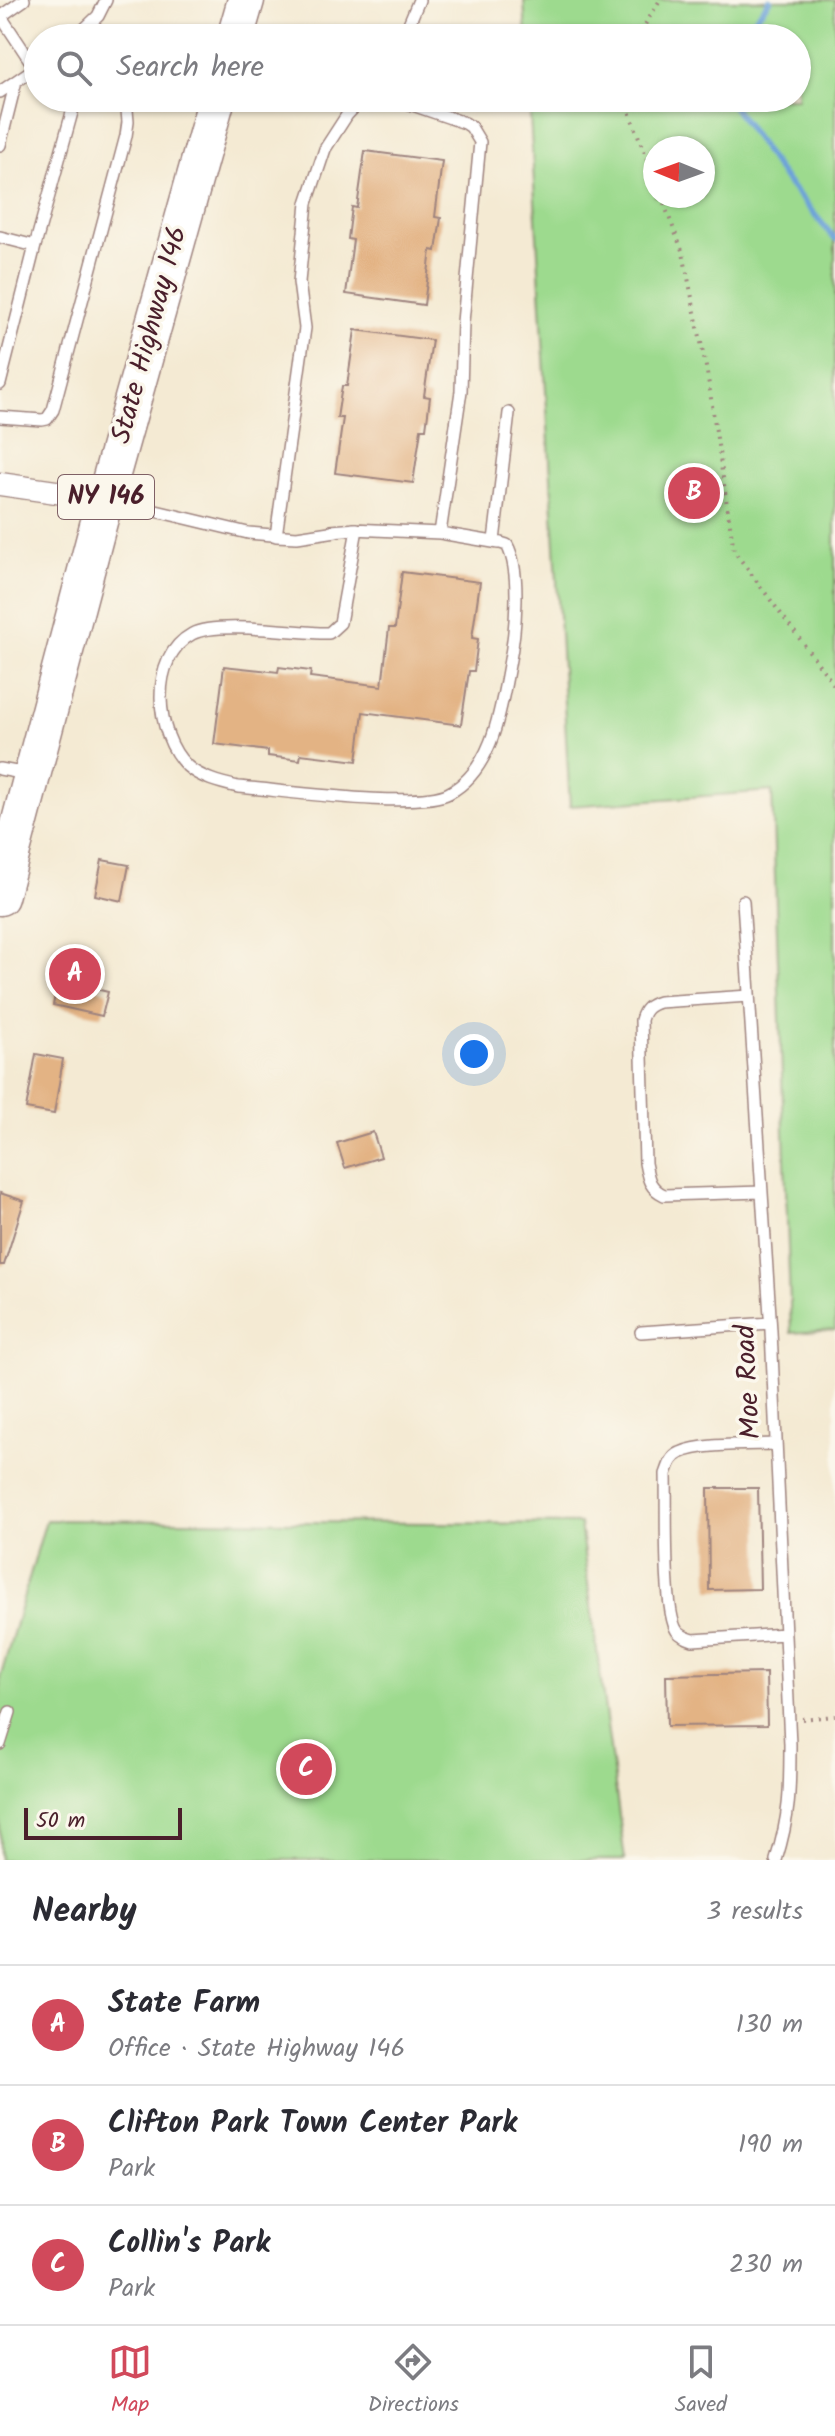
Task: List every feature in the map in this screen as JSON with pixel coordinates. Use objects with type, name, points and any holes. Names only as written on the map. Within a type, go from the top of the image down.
[{"type":"main road","name":"State Highway 146","points":[[0,897],[16,772],[105,499],[213,112]]},
{"type":"street","points":[[0,484],[105,499]]},
{"type":"lane","points":[[24,0],[0,15],[24,49]]},
{"type":"lane","points":[[92,24],[106,0]]},
{"type":"lane","points":[[409,24],[419,0]]},
{"type":"lane","points":[[0,92],[24,76]]},
{"type":"lane","points":[[0,145],[16,81]]},
{"type":"lane","points":[[0,384],[72,112]]},
{"type":"lane","points":[[0,417],[42,420],[47,419],[53,410],[126,136],[127,112]]},
{"type":"lane","points":[[276,536],[305,328],[299,282],[307,203],[325,149],[350,112]]},
{"type":"lane","points":[[433,112],[465,123],[480,142],[463,322],[461,391],[440,533]]},
{"type":"lane","points":[[0,237],[35,246]]},
{"type":"lane","points":[[494,541],[509,413]]},
{"type":"lane","points":[[105,499],[248,533],[297,537],[357,529],[440,533],[507,545],[513,556],[515,605],[511,656],[495,731],[479,763],[467,778],[451,792],[436,798],[385,799],[238,787],[217,782],[187,766],[172,745],[166,729],[162,706],[163,673],[177,645],[192,634],[210,627],[320,633],[334,630],[340,623],[357,529]]},
{"type":"lane","name":"Moe Road","points":[[743,901],[770,1323],[789,1720],[790,1808],[776,1860]]},
{"type":"lane","points":[[749,996],[659,1002],[649,1005],[643,1013],[645,1163],[648,1180],[655,1190],[664,1195],[762,1192]]},
{"type":"lane","points":[[641,1332],[770,1323]]},
{"type":"lane","points":[[776,1444],[693,1450],[679,1453],[672,1460],[666,1474],[670,1604],[677,1630],[693,1640],[785,1634]]},
{"type":"lane","points":[[0,1744],[10,1712]]},
{"type":"path","points":[[645,24],[660,0]]},
{"type":"path","points":[[629,112],[643,148]]},
{"type":"path","points":[[666,208],[683,253],[707,372],[734,551],[835,686]]},
{"type":"path","points":[[789,1720],[835,1716]]},
{"type":"green space","points":[[524,0],[835,0],[835,1330],[791,1333],[772,791],[570,806],[530,112],[811,112],[811,24],[525,24]]},
{"type":"green space","points":[[46,1520],[580,1524],[625,1860],[0,1860],[0,1678]]},
{"type":"building","points":[[365,151],[442,161],[435,217],[441,218],[436,251],[431,250],[424,305],[346,294],[353,240],[348,239],[352,207],[357,208]]},
{"type":"building","points":[[355,330],[432,340],[424,396],[430,397],[426,429],[421,429],[413,483],[335,473],[343,418],[337,418],[342,386],[347,386]]},
{"type":"building","points":[[402,572],[480,582],[472,638],[478,639],[474,671],[469,671],[461,725],[363,712],[357,761],[301,754],[300,760],[268,756],[268,751],[214,744],[224,666],[278,672],[279,667],[311,671],[310,677],[382,686],[389,628],[395,628]]},
{"type":"building","points":[[102,860],[129,865],[122,901],[95,895]]},
{"type":"building","points":[[64,954],[94,961],[88,987],[108,992],[102,1016],[53,1005]]},
{"type":"building","points":[[36,1054],[63,1059],[54,1114],[26,1109]]},
{"type":"building","points":[[373,1132],[381,1157],[345,1168],[337,1143]]},
{"type":"building","points":[[0,1193],[24,1201],[4,1265],[0,1265]]},
{"type":"building","points":[[708,1488],[758,1488],[760,1589],[709,1590]]},
{"type":"building","points":[[766,1673],[767,1725],[667,1726],[666,1675]]},
{"type":"waterway","points":[[751,24],[770,0]]},
{"type":"waterway","points":[[737,112],[783,177],[835,239]]},
{"type":"place","name":"Clifton Park Town Center Park","points":[[694,493]]},
{"type":"place","name":"State Farm","points":[[75,974]]},
{"type":"place","name":"Collin's Park","points":[[306,1769]]}]
